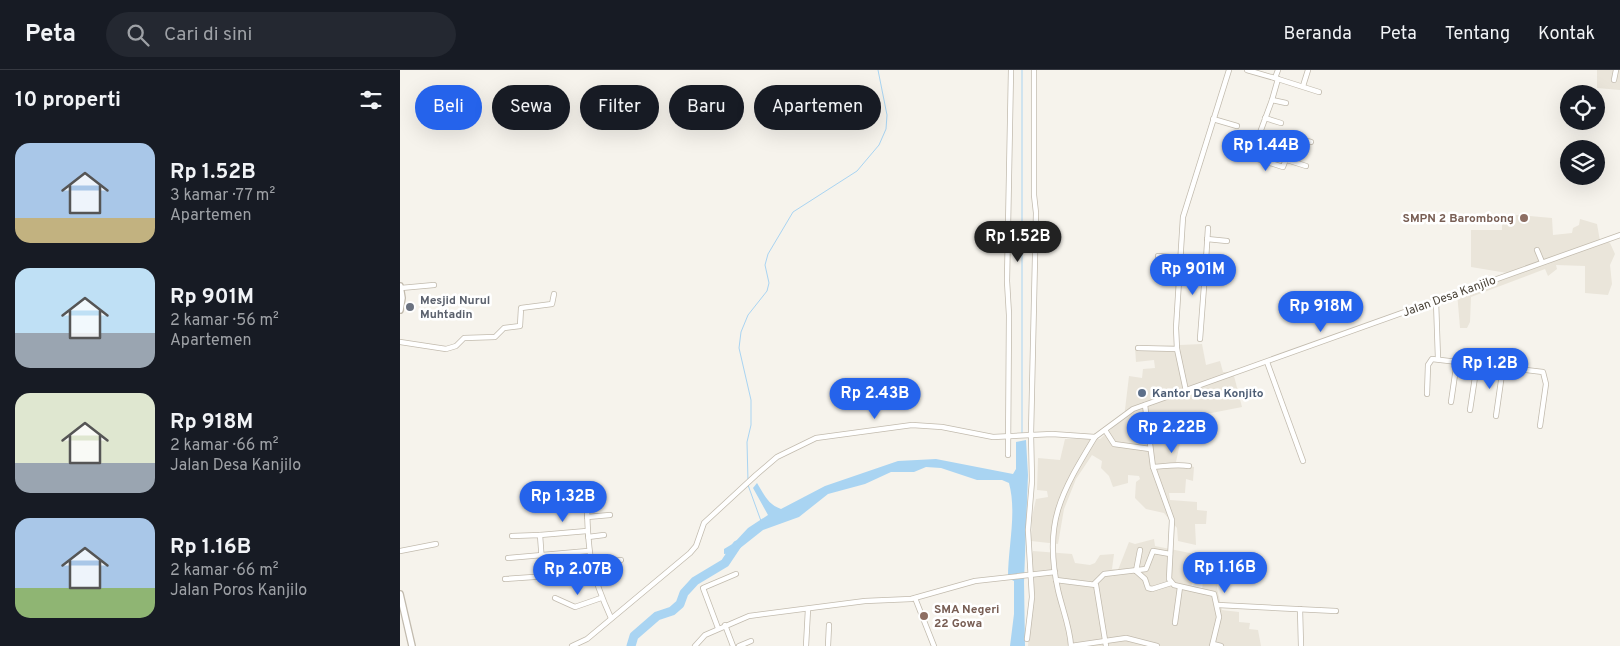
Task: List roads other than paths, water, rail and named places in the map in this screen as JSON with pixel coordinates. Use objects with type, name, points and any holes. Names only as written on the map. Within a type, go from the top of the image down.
[{"type":"street","points":[[1008,455],[1010,436],[1007,281],[1011,70]]},
{"type":"street","points":[[1027,639],[1032,598],[1027,575],[1028,521],[1032,481],[1029,435],[1036,217],[1034,195],[1034,70]]},
{"type":"street","points":[[1186,391],[1177,349],[1176,328],[1185,207],[1229,70]]},
{"type":"street","points":[[1247,70],[1319,92]]},
{"type":"street","points":[[1278,70],[1272,100],[1257,137],[1252,158],[1282,167],[1287,160],[1294,138],[1312,142]]},
{"type":"street","points":[[1303,86],[1308,70]]},
{"type":"street","points":[[1614,80],[1616,70]]},
{"type":"street","points":[[1272,100],[1286,104]]},
{"type":"street","points":[[1265,118],[1281,123]]},
{"type":"street","points":[[1213,119],[1237,126]]},
{"type":"street","points":[[1257,137],[1290,148]]},
{"type":"street","points":[[1287,160],[1306,166]]},
{"type":"street","points":[[1200,339],[1208,228]]},
{"type":"street","name":"Jalan Desa Kanjilo","points":[[1095,437],[1126,413],[1145,405],[1620,235]]},
{"type":"street","points":[[1207,239],[1227,241]]},
{"type":"street","points":[[1537,250],[1542,262]]},
{"type":"street","points":[[1158,256],[1206,260]]},
{"type":"street","points":[[400,310],[400,287],[434,285]]},
{"type":"street","points":[[400,342],[446,349],[456,346],[464,338],[495,337],[504,328],[520,326],[521,308],[552,304],[554,294]]},
{"type":"street","points":[[1436,301],[1438,359]]},
{"type":"street","points":[[1138,348],[1177,349]]},
{"type":"street","points":[[1427,394],[1429,361],[1438,359],[1542,372],[1545,376],[1540,426]]},
{"type":"street","points":[[1451,402],[1457,361]]},
{"type":"street","points":[[1267,362],[1303,461]]},
{"type":"street","points":[[1470,410],[1477,364]]},
{"type":"street","points":[[1496,416],[1503,367]]},
{"type":"street","points":[[1145,405],[1153,467],[1172,520],[1168,575],[1171,583]]},
{"type":"street","points":[[572,646],[587,639],[690,553],[696,546],[704,523],[756,475],[785,453],[824,436],[912,425],[942,427],[993,437],[1029,435],[1095,437],[1066,486],[1055,514],[1052,533],[1056,580],[1071,646],[1130,638],[1157,646]]},
{"type":"street","points":[[1105,430],[1114,444],[1150,449]]},
{"type":"street","points":[[1153,467],[1175,464],[1189,466]]},
{"type":"street","points":[[587,507],[590,564],[601,598],[611,618]]},
{"type":"street","points":[[587,517],[610,514]]},
{"type":"street","points":[[512,536],[587,531]]},
{"type":"street","points":[[540,535],[543,576]]},
{"type":"street","points":[[588,537],[604,535]]},
{"type":"street","points":[[400,551],[436,544]]},
{"type":"street","points":[[1136,571],[1140,550]]},
{"type":"street","points":[[508,558],[588,551]]},
{"type":"street","points":[[1094,584],[1104,574],[1147,568],[1153,551],[1170,554]]},
{"type":"street","points":[[590,564],[621,560]]},
{"type":"street","points":[[1136,571],[1146,579],[1148,588],[1152,589],[1171,583],[1180,587],[1212,592],[1218,605],[1218,622],[1212,645],[1221,646]]},
{"type":"street","points":[[505,579],[592,572]]},
{"type":"street","points":[[695,646],[705,635],[749,616],[865,601],[915,598],[975,582],[1056,572]]},
{"type":"street","points":[[718,628],[703,588],[736,574]]},
{"type":"street","points":[[1056,580],[1094,584]]},
{"type":"street","points":[[1094,584],[1097,588],[1106,646]]},
{"type":"street","points":[[1174,623],[1180,587]]},
{"type":"street","points":[[400,594],[412,646]]},
{"type":"street","points":[[555,598],[575,607],[601,598]]},
{"type":"street","points":[[915,598],[934,646]]},
{"type":"street","points":[[1218,605],[1336,611]]},
{"type":"street","points":[[806,646],[808,609]]},
{"type":"street","points":[[1300,609],[1301,646]]},
{"type":"street","points":[[725,625],[733,646]]},
{"type":"street","points":[[828,646],[829,625]]},
{"type":"street","points":[[739,646],[751,641]]},
{"type":"water","points":[[1026,440],[1028,475],[1024,582],[1025,646],[1010,646],[1014,614],[1014,581],[1008,578],[1012,506],[1009,483],[1002,480],[977,480],[941,468],[926,467],[914,472],[891,472],[865,484],[828,494],[799,517],[763,530],[734,553],[724,554],[724,549],[734,543],[748,528],[768,515],[753,488],[757,483],[770,502],[781,509],[825,486],[898,461],[936,459],[1013,474],[1016,469],[1016,442]]},
{"type":"waterway","points":[[748,481],[747,442],[751,425],[751,400],[739,348],[741,332],[748,315],[767,291],[769,283],[765,265],[768,254],[793,212],[857,171],[879,145],[886,129],[887,115],[878,70]]},
{"type":"waterway","points":[[1022,70],[1022,434]]},
{"type":"waterway","points":[[748,485],[761,521]]},
{"type":"waterway","points":[[631,646],[634,636],[657,616],[672,611],[680,604],[684,593],[695,581],[725,563],[737,545]]},
{"type":"place","name":"SMPN 2 Barombong","points":[[1524,218]]},
{"type":"place","name":"Mesjid Nurul Muhtadin","points":[[410,307]]},
{"type":"place","name":"Kantor Desa Konjito","points":[[1142,393]]},
{"type":"place","name":"SMA Negeri 22 Gowa","points":[[924,616]]}]
